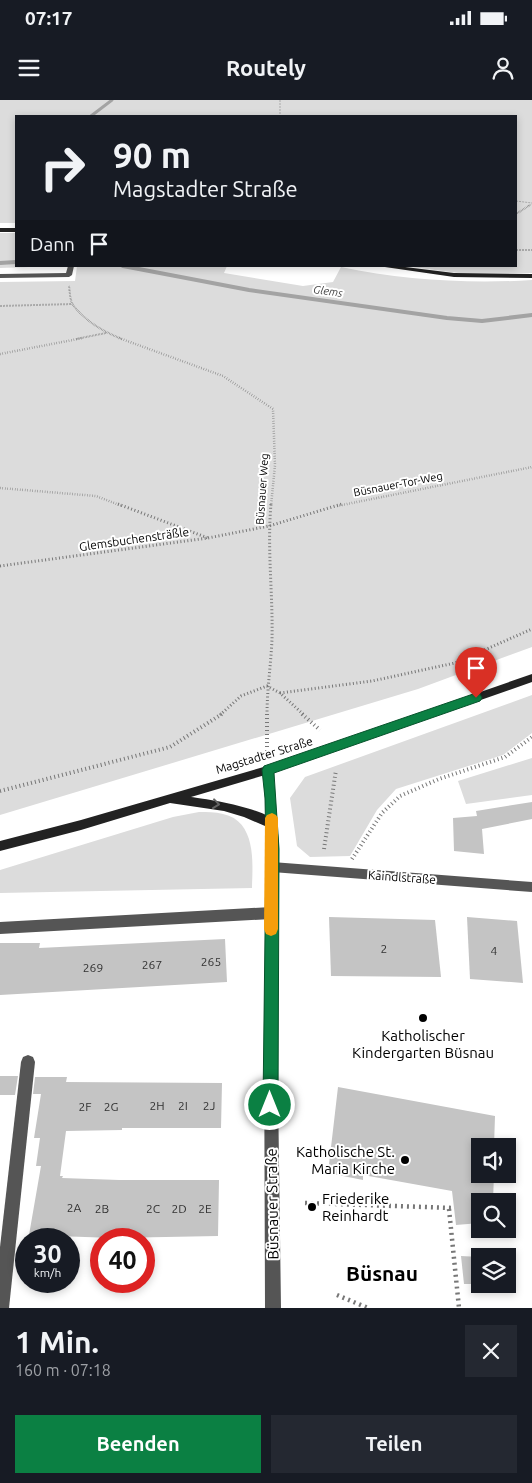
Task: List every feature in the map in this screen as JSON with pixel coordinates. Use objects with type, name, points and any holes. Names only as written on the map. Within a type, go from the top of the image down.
[{"type":"main road","points":[[0,230],[15,230]]},
{"type":"main road","points":[[389,267],[454,275],[532,276]]},
{"type":"main road","name":"Magstadter Straße","points":[[0,846],[81,825],[268,770],[532,678]]},
{"type":"main road","points":[[167,799],[224,805],[247,812],[272,824]]},
{"type":"street","points":[[0,276],[70,270]]},
{"type":"street","name":"Büsnauer Straße","points":[[268,770],[272,824],[272,1308]]},
{"type":"street","name":"Kaindlstraße","points":[[272,867],[532,887]]},
{"type":"street","points":[[0,928],[271,913]]},
{"type":"street","points":[[1,1308],[28,1062]]},
{"type":"path","points":[[280,100],[280,115]]},
{"type":"path","points":[[517,201],[532,203]]},
{"type":"path","points":[[517,213],[532,203]]},
{"type":"path","points":[[517,250],[532,250]]},
{"type":"path","name":"Büsnauer Weg","points":[[0,306],[72,304],[86,318],[106,333],[222,376],[273,409],[275,466],[269,526],[272,639],[266,743],[268,770]]},
{"type":"path","points":[[0,354],[106,333]]},
{"type":"path","name":"Büsnauer-Tor-Weg","points":[[269,526],[322,509],[374,497],[532,467]]},
{"type":"path","points":[[0,488],[96,496],[208,538]]},
{"type":"path","name":"Glemsbuchensträßle","points":[[0,566],[208,538],[269,526]]},
{"type":"path","points":[[280,693],[372,681],[455,662],[532,629]]},
{"type":"path","points":[[0,791],[170,747],[218,717],[241,696],[268,686],[280,693],[320,730]]},
{"type":"path","points":[[344,872],[382,813],[400,796],[440,779],[505,757],[532,737]]},
{"type":"path","points":[[324,849],[336,770]]},
{"type":"path","points":[[305,1202],[451,1208],[459,1308]]},
{"type":"path","points":[[338,1295],[368,1308]]},
{"type":"shaded area","points":[[0,100],[532,100],[532,273],[458,273],[413,267],[517,267],[517,115],[15,115],[15,223],[0,223]]},
{"type":"shaded area","points":[[0,233],[15,233],[15,267],[29,267],[0,268]]},
{"type":"shaded area","points":[[77,267],[227,267],[224,273],[303,286],[333,282],[341,267],[388,275],[436,280],[532,280],[532,647],[418,689],[0,815],[0,282],[75,281]]},
{"type":"shaded area","points":[[532,695],[532,733],[503,755],[396,789],[377,810],[350,856],[310,857],[297,846],[290,798],[305,777]]},
{"type":"shaded area","points":[[532,758],[532,795],[466,804],[458,781]]},
{"type":"shaded area","points":[[199,812],[223,814],[234,818],[242,825],[247,834],[252,855],[252,888],[0,893],[0,870],[173,817]]},
{"type":"building","points":[[532,802],[532,819],[482,829],[484,854],[454,851],[453,818],[477,816],[476,811]]},
{"type":"building","points":[[329,917],[435,920],[441,977],[331,976]]},
{"type":"building","points":[[467,917],[517,921],[523,983],[470,979]]},
{"type":"building","points":[[225,939],[227,982],[0,995],[0,943],[40,943],[39,948]]},
{"type":"building","points":[[0,1076],[18,1076],[15,1095],[0,1095]]},
{"type":"building","points":[[35,1077],[67,1077],[66,1082],[222,1083],[221,1128],[122,1128],[122,1130],[66,1131],[60,1176],[63,1176],[62,1178],[119,1180],[219,1180],[218,1236],[155,1237],[155,1228],[90,1228],[90,1237],[80,1237],[80,1228],[30,1228],[41,1166],[36,1166],[40,1138],[34,1138],[41,1094],[33,1094]]},
{"type":"building","name":"Katholische St. Maria Kirche","points":[[338,1087],[495,1116],[494,1138],[471,1138],[471,1183],[494,1183],[493,1193],[471,1193],[471,1224],[456,1225],[452,1191],[363,1175],[363,1180],[328,1173]]},
{"type":"building","points":[[461,1256],[471,1257],[471,1284],[464,1284]]},
{"type":"waterway","points":[[92,115],[112,100]]},
{"type":"waterway","name":"Glems","points":[[0,263],[15,262]]},
{"type":"waterway","name":"Glems","points":[[128,267],[249,290],[447,318],[482,321],[532,315]]},
{"type":"slow traffic","points":[[271,929],[272,818]]},
{"type":"place","name":"Katholischer Kindergarten Büsnau","points":[[423,1018]]},
{"type":"place","name":"Katholische St. Maria Kirche","points":[[405,1160]]},
{"type":"place","name":"Friederike Reinhardt","points":[[312,1207]]},
{"type":"district","name":"Büsnau","points":[[382,1273]]},
{"type":"route","points":[[270,1105],[272,849],[271,798],[268,770],[476,698]]}]
